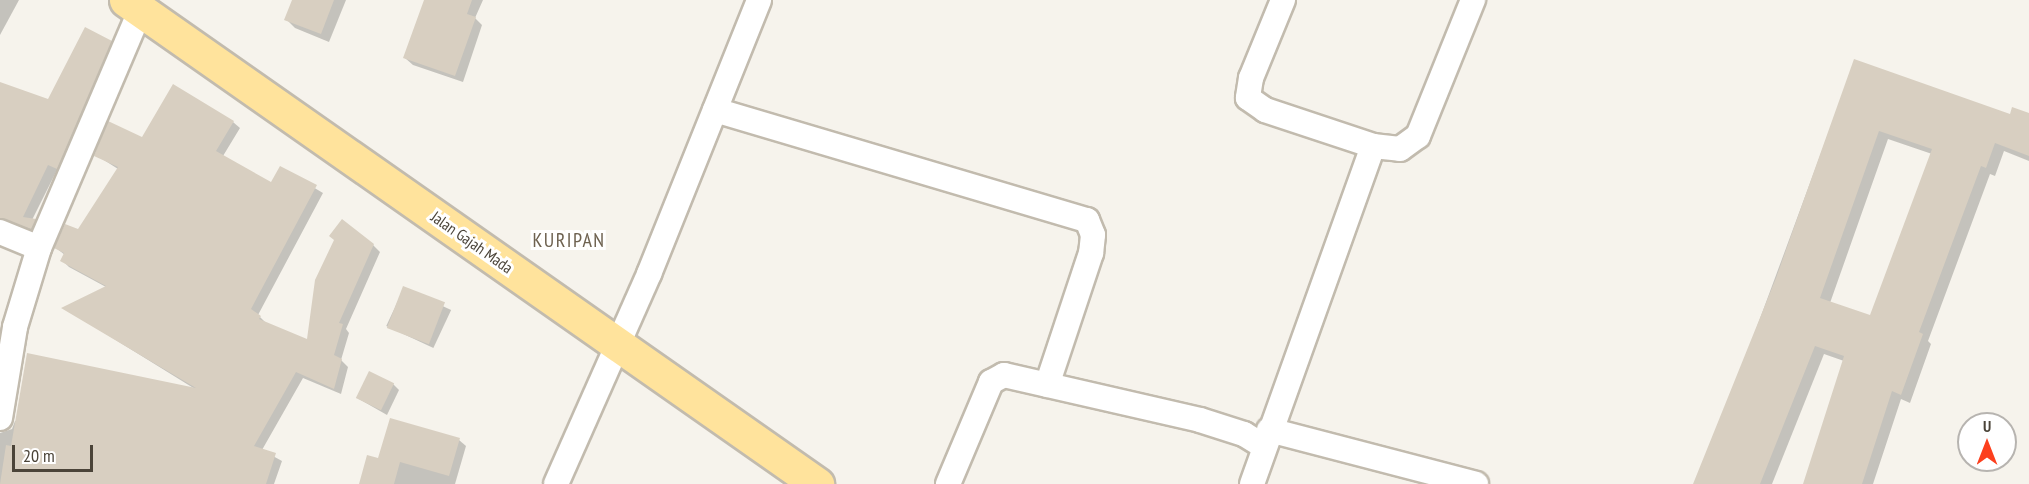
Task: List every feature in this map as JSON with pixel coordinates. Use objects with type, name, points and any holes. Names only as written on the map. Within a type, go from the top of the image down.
[{"type":"main road","name":"Jalan Gajah Mada","points":[[133,6],[817,484]]},
{"type":"street","points":[[556,484],[619,344],[759,0]]},
{"type":"street","points":[[1283,0],[1251,78],[1248,98],[1265,110],[1373,146],[1400,149],[1418,136],[1473,0]]},
{"type":"street","points":[[0,418],[3,384],[15,327],[39,248],[133,6]]},
{"type":"street","points":[[715,110],[1088,220],[1093,235],[1091,254],[1047,385]]},
{"type":"street","points":[[1252,484],[1266,438],[1373,146]]},
{"type":"street","points":[[0,232],[39,248]]},
{"type":"street","points":[[948,484],[992,382],[1004,375],[1200,420],[1244,434],[1476,484]]},
{"type":"building","points":[[292,0],[334,0],[321,34],[284,20]]},
{"type":"building","points":[[424,0],[472,0],[467,14],[476,17],[455,76],[403,58]]},
{"type":"building","points":[[85,27],[112,41],[57,169],[48,165],[23,217],[36,219],[31,229],[0,218],[0,82],[48,99]]},
{"type":"building","points":[[1854,59],[2010,114],[2012,107],[2029,113],[2029,156],[1995,143],[1986,168],[1981,166],[1919,332],[1923,334],[1901,395],[1892,391],[1862,484],[1803,484],[1844,356],[1815,346],[1760,484],[1693,484],[1776,278]],"holes":[[[1879,131],[1932,149],[1870,315],[1820,298]]]},
{"type":"building","points":[[173,84],[234,121],[216,151],[271,182],[280,166],[317,185],[251,309],[261,316],[259,319],[307,339],[315,280],[334,240],[329,236],[342,219],[374,244],[339,323],[343,324],[334,355],[342,359],[334,389],[296,372],[254,446],[276,453],[266,484],[0,484],[6,445],[11,446],[27,353],[196,388],[61,308],[106,286],[60,261],[64,253],[54,248],[65,224],[78,229],[118,167],[94,156],[108,121],[142,137]]},
{"type":"building","points":[[403,286],[445,302],[429,344],[387,328]]},
{"type":"building","points":[[369,371],[394,383],[381,410],[356,398]]},
{"type":"building","points":[[390,418],[460,438],[449,476],[400,462],[394,484],[359,484],[367,455],[378,458]]},
{"type":"district","name":"KURIPAN","points":[[569,240]]}]
